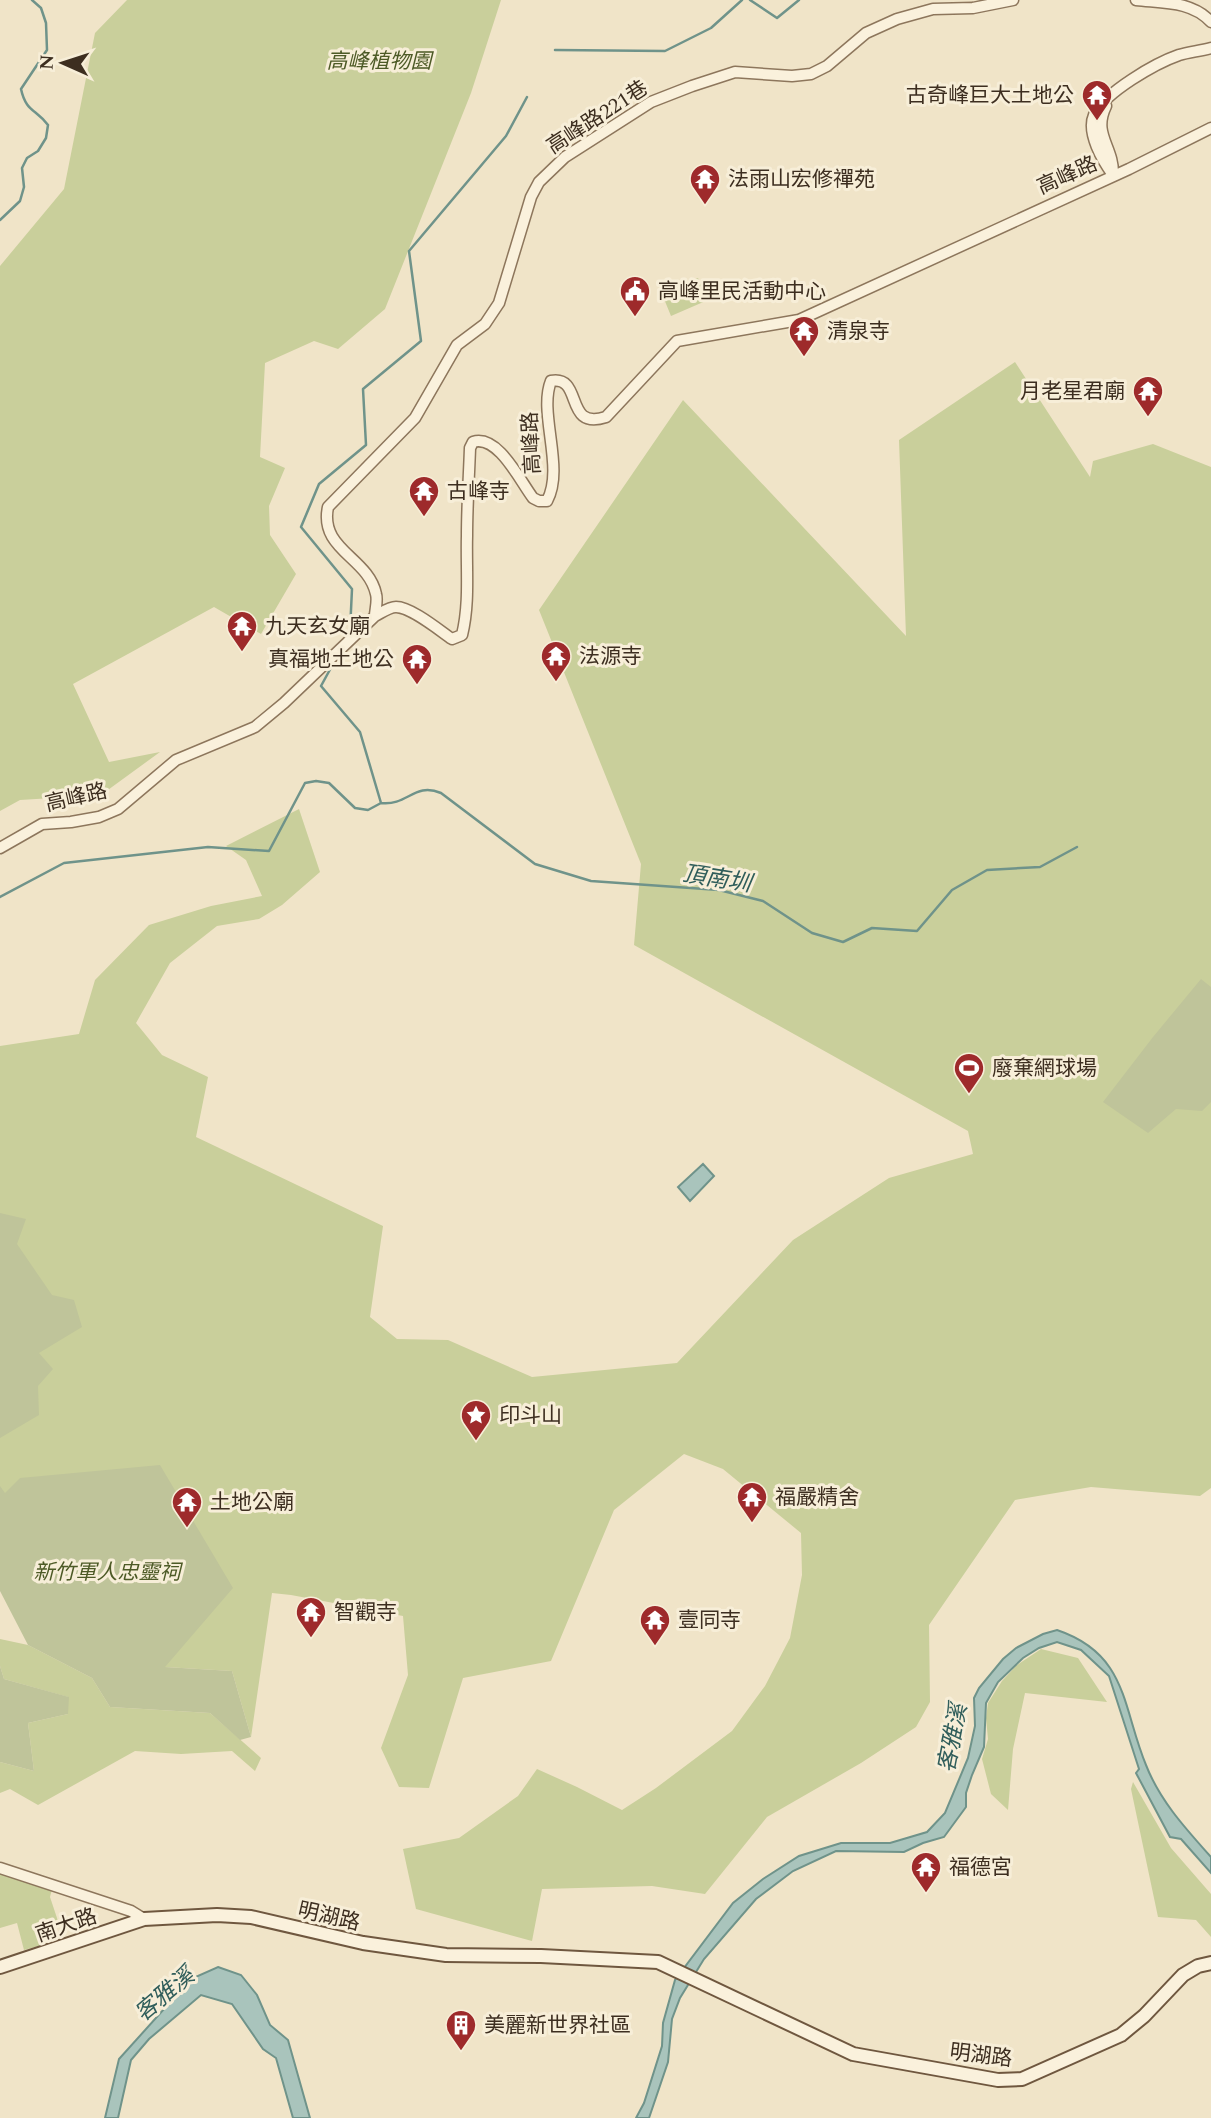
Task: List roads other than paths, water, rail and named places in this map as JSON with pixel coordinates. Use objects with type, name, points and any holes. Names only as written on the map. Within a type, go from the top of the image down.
[{"type":"main road","name":"明湖路","points":[[144,1919],[217,1915],[251,1917],[363,1944],[446,1955],[541,1956],[658,1962],[860,2056],[998,2080],[1021,2079],[1121,2035],[1144,2016],[1182,1975],[1198,1966],[1211,1963]]},
{"type":"main road","name":"南大路","points":[[0,1967],[144,1919]]},
{"type":"street","name":"高峰路221巷","points":[[375,616],[377,595],[369,578],[329,534],[325,521],[328,507],[415,418],[457,345],[485,324],[499,303],[531,197],[550,170],[602,132],[651,102],[692,86],[736,72],[792,76],[811,74],[827,66],[866,33],[897,19],[933,9],[973,8],[1013,0]]},
{"type":"street","points":[[1136,0],[1188,6],[1200,11],[1211,22]]},
{"type":"street","points":[[1113,175],[1114,162],[1100,128],[1101,116],[1112,95],[1131,79],[1177,56],[1211,48]]},
{"type":"street","name":"高峰路","points":[[0,848],[42,824],[80,820],[118,809],[176,760],[255,727],[375,616],[397,607],[407,610],[452,639],[462,635],[467,607],[473,442],[481,440],[489,443],[505,457],[533,498],[539,501],[547,500],[552,481],[548,401],[551,381],[558,379],[566,383],[582,416],[596,420],[606,417],[658,358],[677,341],[799,320],[1211,128]]},
{"type":"street","name":"明湖路","points":[[0,1868],[131,1910],[144,1919]]},
{"type":"water","points":[[703,1164],[714,1176],[690,1201],[678,1187]]},
{"type":"water","name":"客雅溪","points":[[1057,1630],[1080,1640],[1110,1668],[1126,1703],[1152,1778],[1174,1814],[1211,1857],[1211,1873],[1181,1839],[1170,1837],[1136,1773],[1139,1769],[1109,1676],[1081,1650],[1057,1642],[1039,1648],[1023,1658],[998,1682],[986,1703],[984,1747],[966,1793],[966,1807],[944,1837],[904,1852],[836,1851],[793,1871],[756,1899],[704,1959],[680,1998],[672,2019],[668,2062],[649,2118],[636,2118],[644,2103],[662,2046],[663,2023],[675,1980],[733,1903],[763,1879],[799,1856],[841,1843],[890,1843],[927,1832],[945,1813],[968,1758],[975,1726],[974,1698],[979,1688],[1016,1648]]},
{"type":"water","name":"客雅溪","points":[[218,1967],[241,1975],[257,1995],[270,2025],[288,2040],[310,2118],[293,2118],[276,2058],[263,2049],[232,2004],[201,1995],[149,2039],[131,2060],[118,2118],[105,2118],[119,2059],[174,1998],[182,1983]]},
{"type":"waterway","points":[[0,220],[20,201],[24,187],[22,168],[27,158],[38,151],[46,138],[48,125],[29,106],[21,89],[47,50],[46,23],[41,8],[32,0]]},
{"type":"waterway","points":[[555,50],[665,51],[711,28],[742,0]]},
{"type":"waterway","points":[[750,0],[777,18],[799,0]]},
{"type":"waterway","points":[[350,631],[352,589],[301,527],[319,484],[366,445],[363,389],[421,341],[409,251],[506,136],[527,97]]},
{"type":"waterway","points":[[0,897],[64,863],[208,847],[269,851],[305,783],[329,783],[355,808],[368,810],[381,803],[360,732],[321,686],[333,664]]},
{"type":"waterway","name":"頂南圳","points":[[381,803],[398,801],[417,792],[432,790],[441,793],[535,864],[591,881],[719,890],[763,901],[812,933],[843,942],[872,928],[917,931],[952,890],[987,870],[1040,867],[1077,847]]},
{"type":"place","name":"古奇峰巨大土地公","points":[[1097,122]]},
{"type":"place","name":"法雨山宏修禪苑","points":[[705,206]]},
{"type":"place","name":"高峰里民活動中心","points":[[635,318]]},
{"type":"place","name":"清泉寺","points":[[804,358]]},
{"type":"place","name":"月老星君廟","points":[[1148,418]]},
{"type":"place","name":"古峰寺","points":[[424,518]]},
{"type":"place","name":"九天玄女廟","points":[[242,653]]},
{"type":"place","name":"法源寺","points":[[556,683]]},
{"type":"place","name":"真福地土地公","points":[[417,686]]},
{"type":"place","name":"廢棄網球場","points":[[969,1095]]},
{"type":"place","name":"印斗山","points":[[476,1442]]},
{"type":"place","name":"福嚴精舍","points":[[752,1524]]},
{"type":"place","name":"土地公廟","points":[[187,1529]]},
{"type":"place","name":"智觀寺","points":[[311,1639]]},
{"type":"place","name":"壹同寺","points":[[655,1647]]},
{"type":"place","name":"福德宮","points":[[926,1894]]},
{"type":"place","name":"美麗新世界社區","points":[[461,2052]]},
{"type":"park label","name":"高峰植物園","points":[[379,61]]},
{"type":"park label","name":"新竹軍人忠靈祠","points":[[107,1572]]}]
